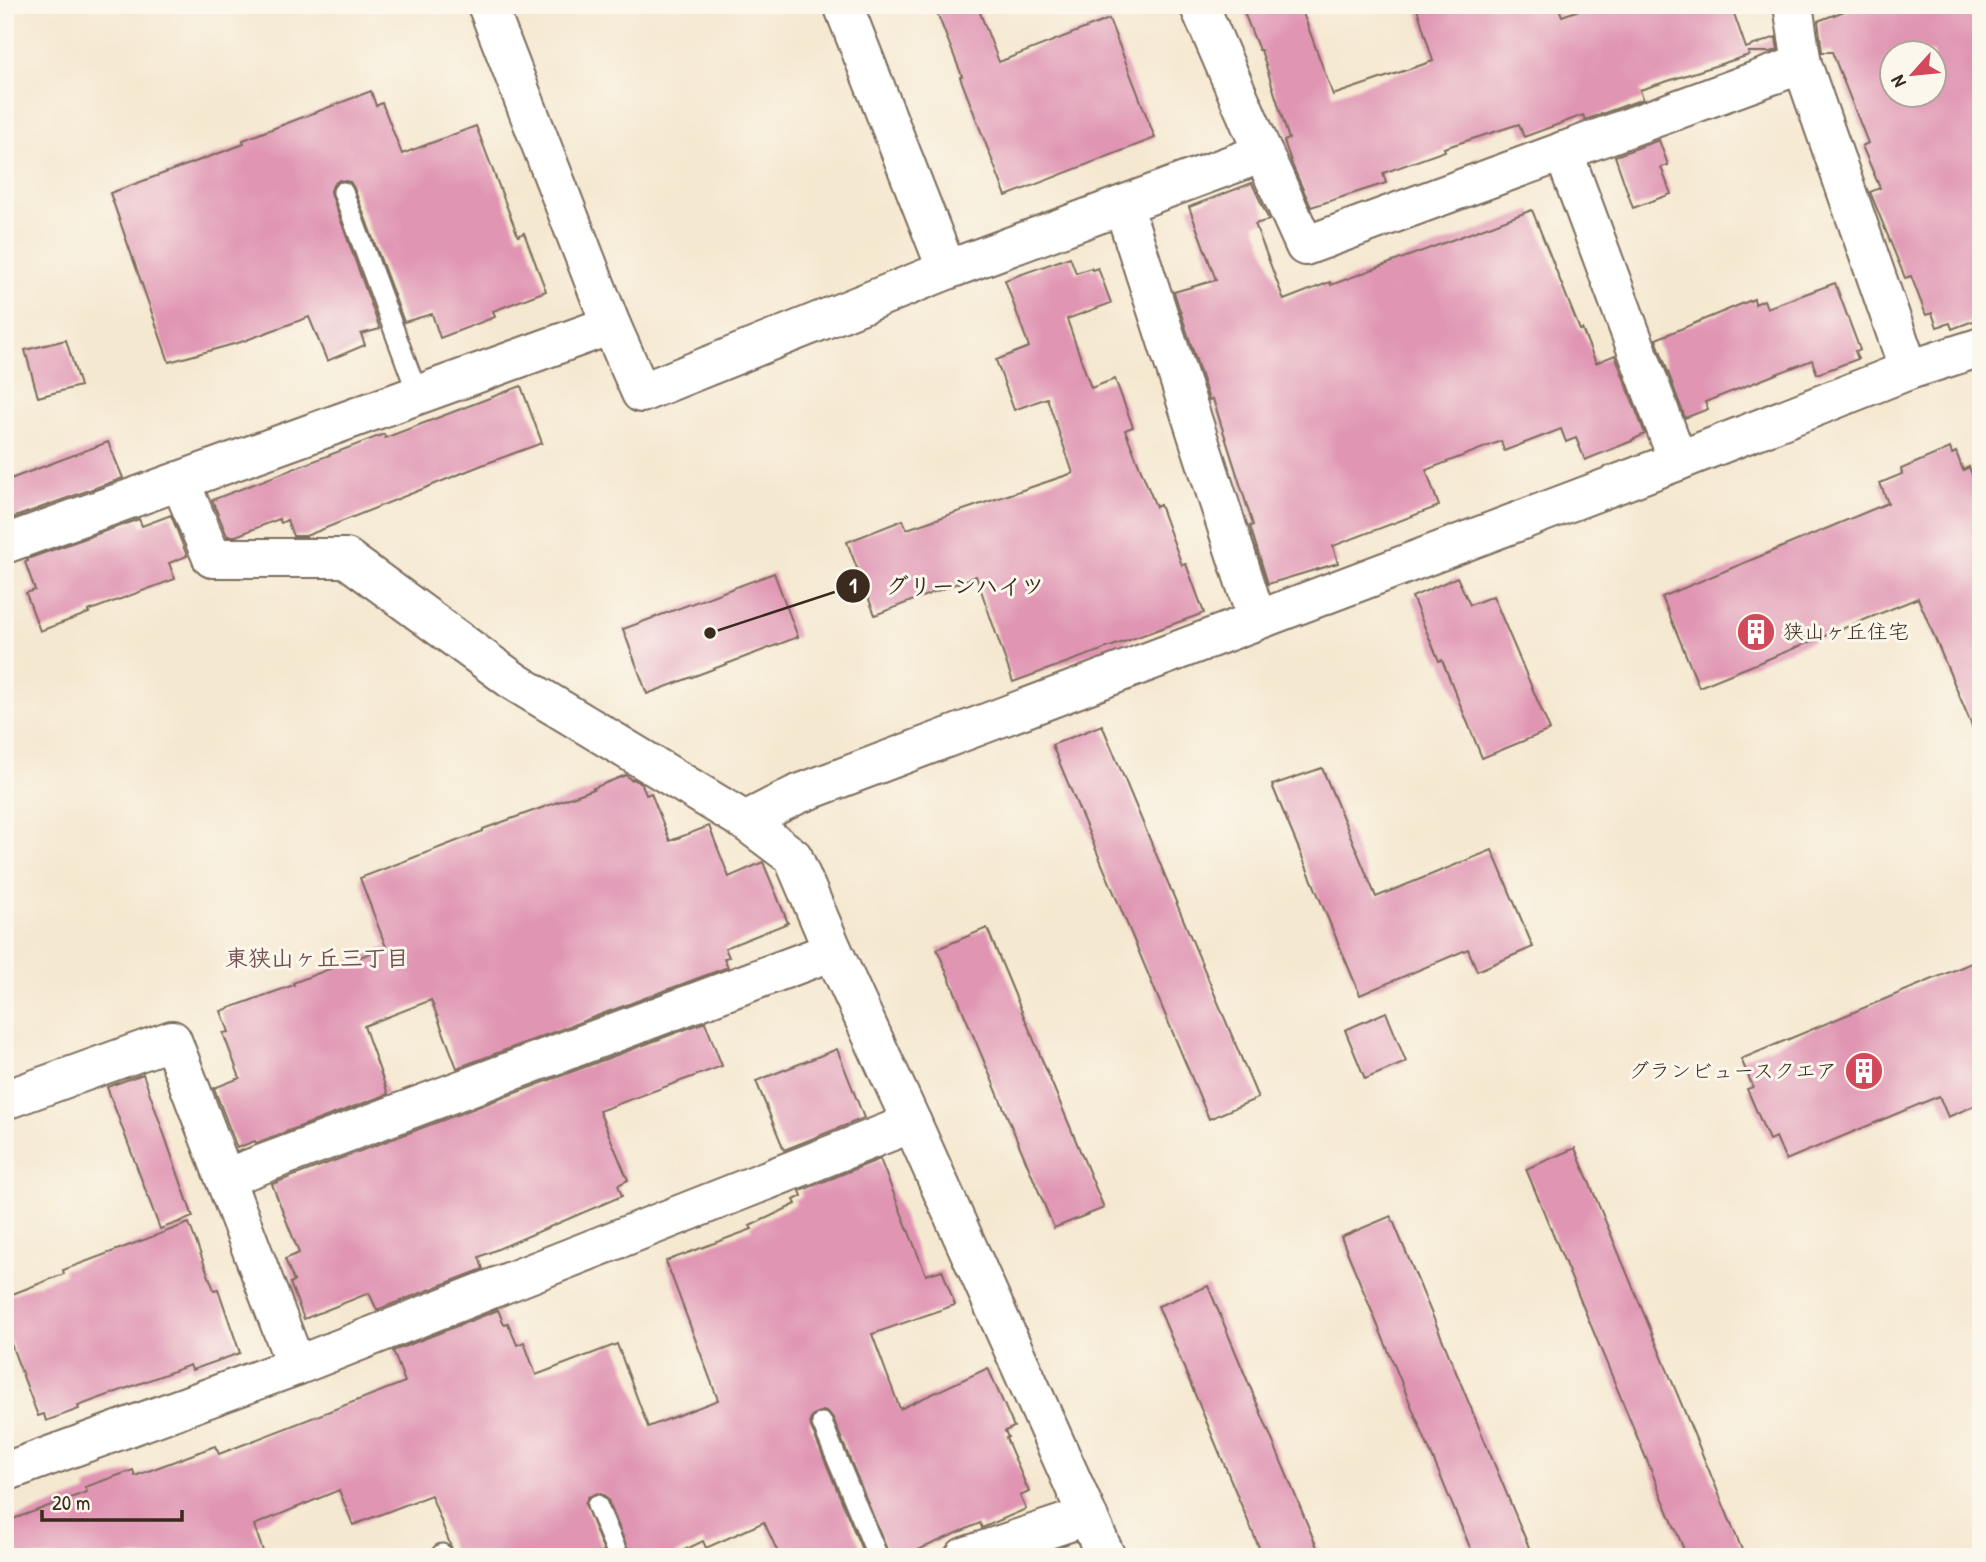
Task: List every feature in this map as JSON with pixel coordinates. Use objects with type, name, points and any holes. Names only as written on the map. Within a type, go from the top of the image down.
[{"type":"street","points":[[487,5],[640,393],[947,270],[1263,153]]},
{"type":"street","points":[[843,5],[947,270]]},
{"type":"street","points":[[1199,5],[1305,246],[1802,64]]},
{"type":"street","points":[[1796,6],[1802,64],[1909,370]]},
{"type":"street","points":[[1563,151],[1678,461]]},
{"type":"street","points":[[1123,205],[1257,620]]},
{"type":"street","points":[[5,544],[611,325]]},
{"type":"street","points":[[745,821],[796,795],[1678,461],[1909,370],[1981,347]]},
{"type":"street","points":[[180,481],[212,558],[346,558],[515,682],[745,821],[793,857],[1106,1557]]},
{"type":"street","points":[[225,1178],[833,951]]},
{"type":"street","points":[[5,1100],[172,1040],[296,1366]]},
{"type":"street","points":[[5,1472],[296,1366],[912,1123]]},
{"type":"street","points":[[964,1557],[1087,1516]]},
{"type":"lane","points":[[343,192],[418,395]]},
{"type":"lane","points":[[822,1423],[877,1557]]},
{"type":"lane","points":[[597,1505],[619,1557]]},
{"type":"building","points":[[934,5],[977,5],[999,62],[1109,19],[1155,138],[1006,196]]},
{"type":"building","points":[[1241,5],[1300,5],[1333,95],[1433,61],[1416,5],[1558,5],[1562,16],[1593,5],[1731,5],[1746,48],[1776,37],[1778,50],[1748,52],[1749,55],[1640,90],[1643,99],[1585,120],[1583,115],[1524,137],[1519,124],[1444,148],[1445,151],[1383,173],[1386,183],[1311,207],[1284,141],[1289,139],[1261,50]]},
{"type":"building","points":[[1860,5],[1981,5],[1981,318],[1952,329],[1950,323],[1937,327],[1932,313],[1926,315],[1911,276],[1905,278],[1870,192],[1880,188],[1862,146],[1868,143],[1832,52],[1822,52],[1818,21]]},
{"type":"building","points":[[371,91],[376,106],[382,103],[402,154],[476,126],[518,236],[524,233],[546,291],[493,311],[495,317],[440,338],[432,314],[404,322],[354,188],[350,182],[339,180],[333,185],[332,196],[380,329],[361,334],[365,345],[327,361],[309,317],[241,342],[169,362],[110,193],[244,144],[243,140]]},
{"type":"building","points":[[1659,140],[1668,165],[1661,167],[1671,194],[1633,208],[1615,156]]},
{"type":"building","points":[[1252,183],[1269,220],[1255,224],[1284,300],[1532,210],[1596,363],[1615,355],[1645,434],[1585,460],[1576,438],[1566,442],[1561,429],[1504,451],[1501,441],[1426,470],[1439,506],[1333,546],[1338,563],[1268,584],[1250,526],[1253,525],[1213,399],[1209,400],[1174,292],[1216,280],[1189,207]]},
{"type":"building","points":[[1070,257],[1076,273],[1098,268],[1111,303],[1067,319],[1091,388],[1115,379],[1133,427],[1125,430],[1156,507],[1160,505],[1182,565],[1186,564],[1204,613],[1013,682],[976,576],[875,615],[847,542],[903,520],[907,529],[1073,473],[1047,398],[1014,410],[996,360],[1029,347],[1005,280]]},
{"type":"building","points":[[1835,283],[1860,350],[1855,351],[1858,359],[1817,374],[1812,360],[1705,402],[1708,409],[1685,418],[1656,339],[1754,299],[1755,304],[1764,300],[1767,308]]},
{"type":"building","points":[[66,340],[80,386],[38,397],[25,350]]},
{"type":"building","points":[[521,386],[542,443],[306,536],[293,536],[287,520],[281,523],[279,519],[236,536],[227,536],[212,500],[384,434],[385,438]]},
{"type":"building","points":[[108,442],[123,478],[12,518],[5,499],[5,481]]},
{"type":"building","name":"狭山ヶ丘住宅","points":[[1950,448],[1952,454],[1956,452],[1963,470],[1969,467],[1981,496],[1981,747],[1918,598],[1699,687],[1662,597],[1888,503],[1880,483],[1902,474],[1901,469]]},
{"type":"building","points":[[171,515],[187,556],[169,563],[175,579],[40,631],[26,593],[35,590],[25,562],[27,559],[139,519],[142,526]]},
{"type":"building","points":[[774,573],[798,637],[647,694],[623,629]]},
{"type":"building","points":[[1457,577],[1470,605],[1493,596],[1550,730],[1482,758],[1442,660],[1439,661],[1412,597]]},
{"type":"building","points":[[1102,725],[1258,1098],[1209,1119],[1052,745]]},
{"type":"building","points":[[1322,768],[1376,897],[1492,850],[1533,947],[1477,971],[1468,949],[1360,995],[1272,785]]},
{"type":"building","points":[[626,775],[642,784],[646,795],[651,793],[670,841],[709,826],[729,877],[763,862],[788,923],[725,948],[729,957],[724,958],[728,967],[457,1068],[431,1000],[364,1026],[388,1094],[237,1148],[214,1088],[240,1078],[223,1033],[229,1032],[221,1011],[294,985],[293,983],[386,947],[360,878]]},
{"type":"building","points":[[987,928],[1104,1208],[1054,1228],[937,949]]},
{"type":"building","name":"グランビュースクエア","points":[[1981,959],[1981,1103],[1948,1117],[1939,1096],[1786,1160],[1776,1137],[1769,1140],[1747,1089],[1753,1087],[1741,1059]]},
{"type":"building","points":[[1386,1012],[1406,1062],[1365,1079],[1345,1030]]},
{"type":"building","points":[[705,1022],[722,1066],[599,1111],[628,1180],[618,1185],[622,1196],[479,1257],[483,1269],[377,1310],[369,1293],[304,1319],[290,1283],[294,1281],[285,1259],[299,1253],[272,1184]]},
{"type":"building","points":[[837,1049],[864,1118],[784,1150],[756,1081]]},
{"type":"building","points":[[143,1074],[193,1217],[160,1229],[107,1087]]},
{"type":"building","points":[[1575,1148],[1745,1557],[1687,1557],[1526,1169]]},
{"type":"building","points":[[880,1159],[926,1275],[942,1270],[955,1305],[872,1334],[900,1409],[988,1368],[1014,1427],[1005,1431],[1008,1437],[1006,1438],[1029,1492],[1020,1496],[1026,1509],[982,1528],[980,1523],[902,1557],[890,1557],[833,1418],[823,1411],[813,1415],[811,1427],[865,1557],[780,1557],[764,1522],[706,1548],[703,1541],[670,1557],[631,1557],[608,1500],[598,1493],[588,1497],[585,1504],[606,1557],[455,1557],[431,1495],[353,1525],[339,1490],[254,1525],[265,1557],[5,1557],[5,1522],[87,1492],[85,1487],[133,1470],[135,1476],[215,1446],[219,1454],[405,1382],[393,1351],[498,1310],[504,1324],[508,1323],[517,1345],[524,1342],[536,1375],[617,1344],[648,1427],[718,1400],[666,1261],[752,1229],[750,1226],[796,1204],[794,1200],[802,1196],[800,1191]]},
{"type":"building","points":[[1391,1216],[1533,1557],[1474,1557],[1341,1237]]},
{"type":"building","points":[[189,1223],[214,1290],[218,1289],[240,1353],[192,1370],[190,1365],[78,1406],[79,1409],[46,1421],[44,1414],[38,1416],[5,1328],[5,1297],[64,1274],[63,1270]]},
{"type":"building","points":[[1208,1286],[1321,1557],[1263,1557],[1158,1306]]},
{"type":"place","name":"狭山ヶ丘住宅","points":[[1756,632]]},
{"type":"place","name":"グリーンハイツ","points":[[710,633]]},
{"type":"place","name":"グランビュースクエア","points":[[1864,1071]]},
{"type":"district","name":"東狭山ヶ丘三丁目","points":[[317,958]]}]
